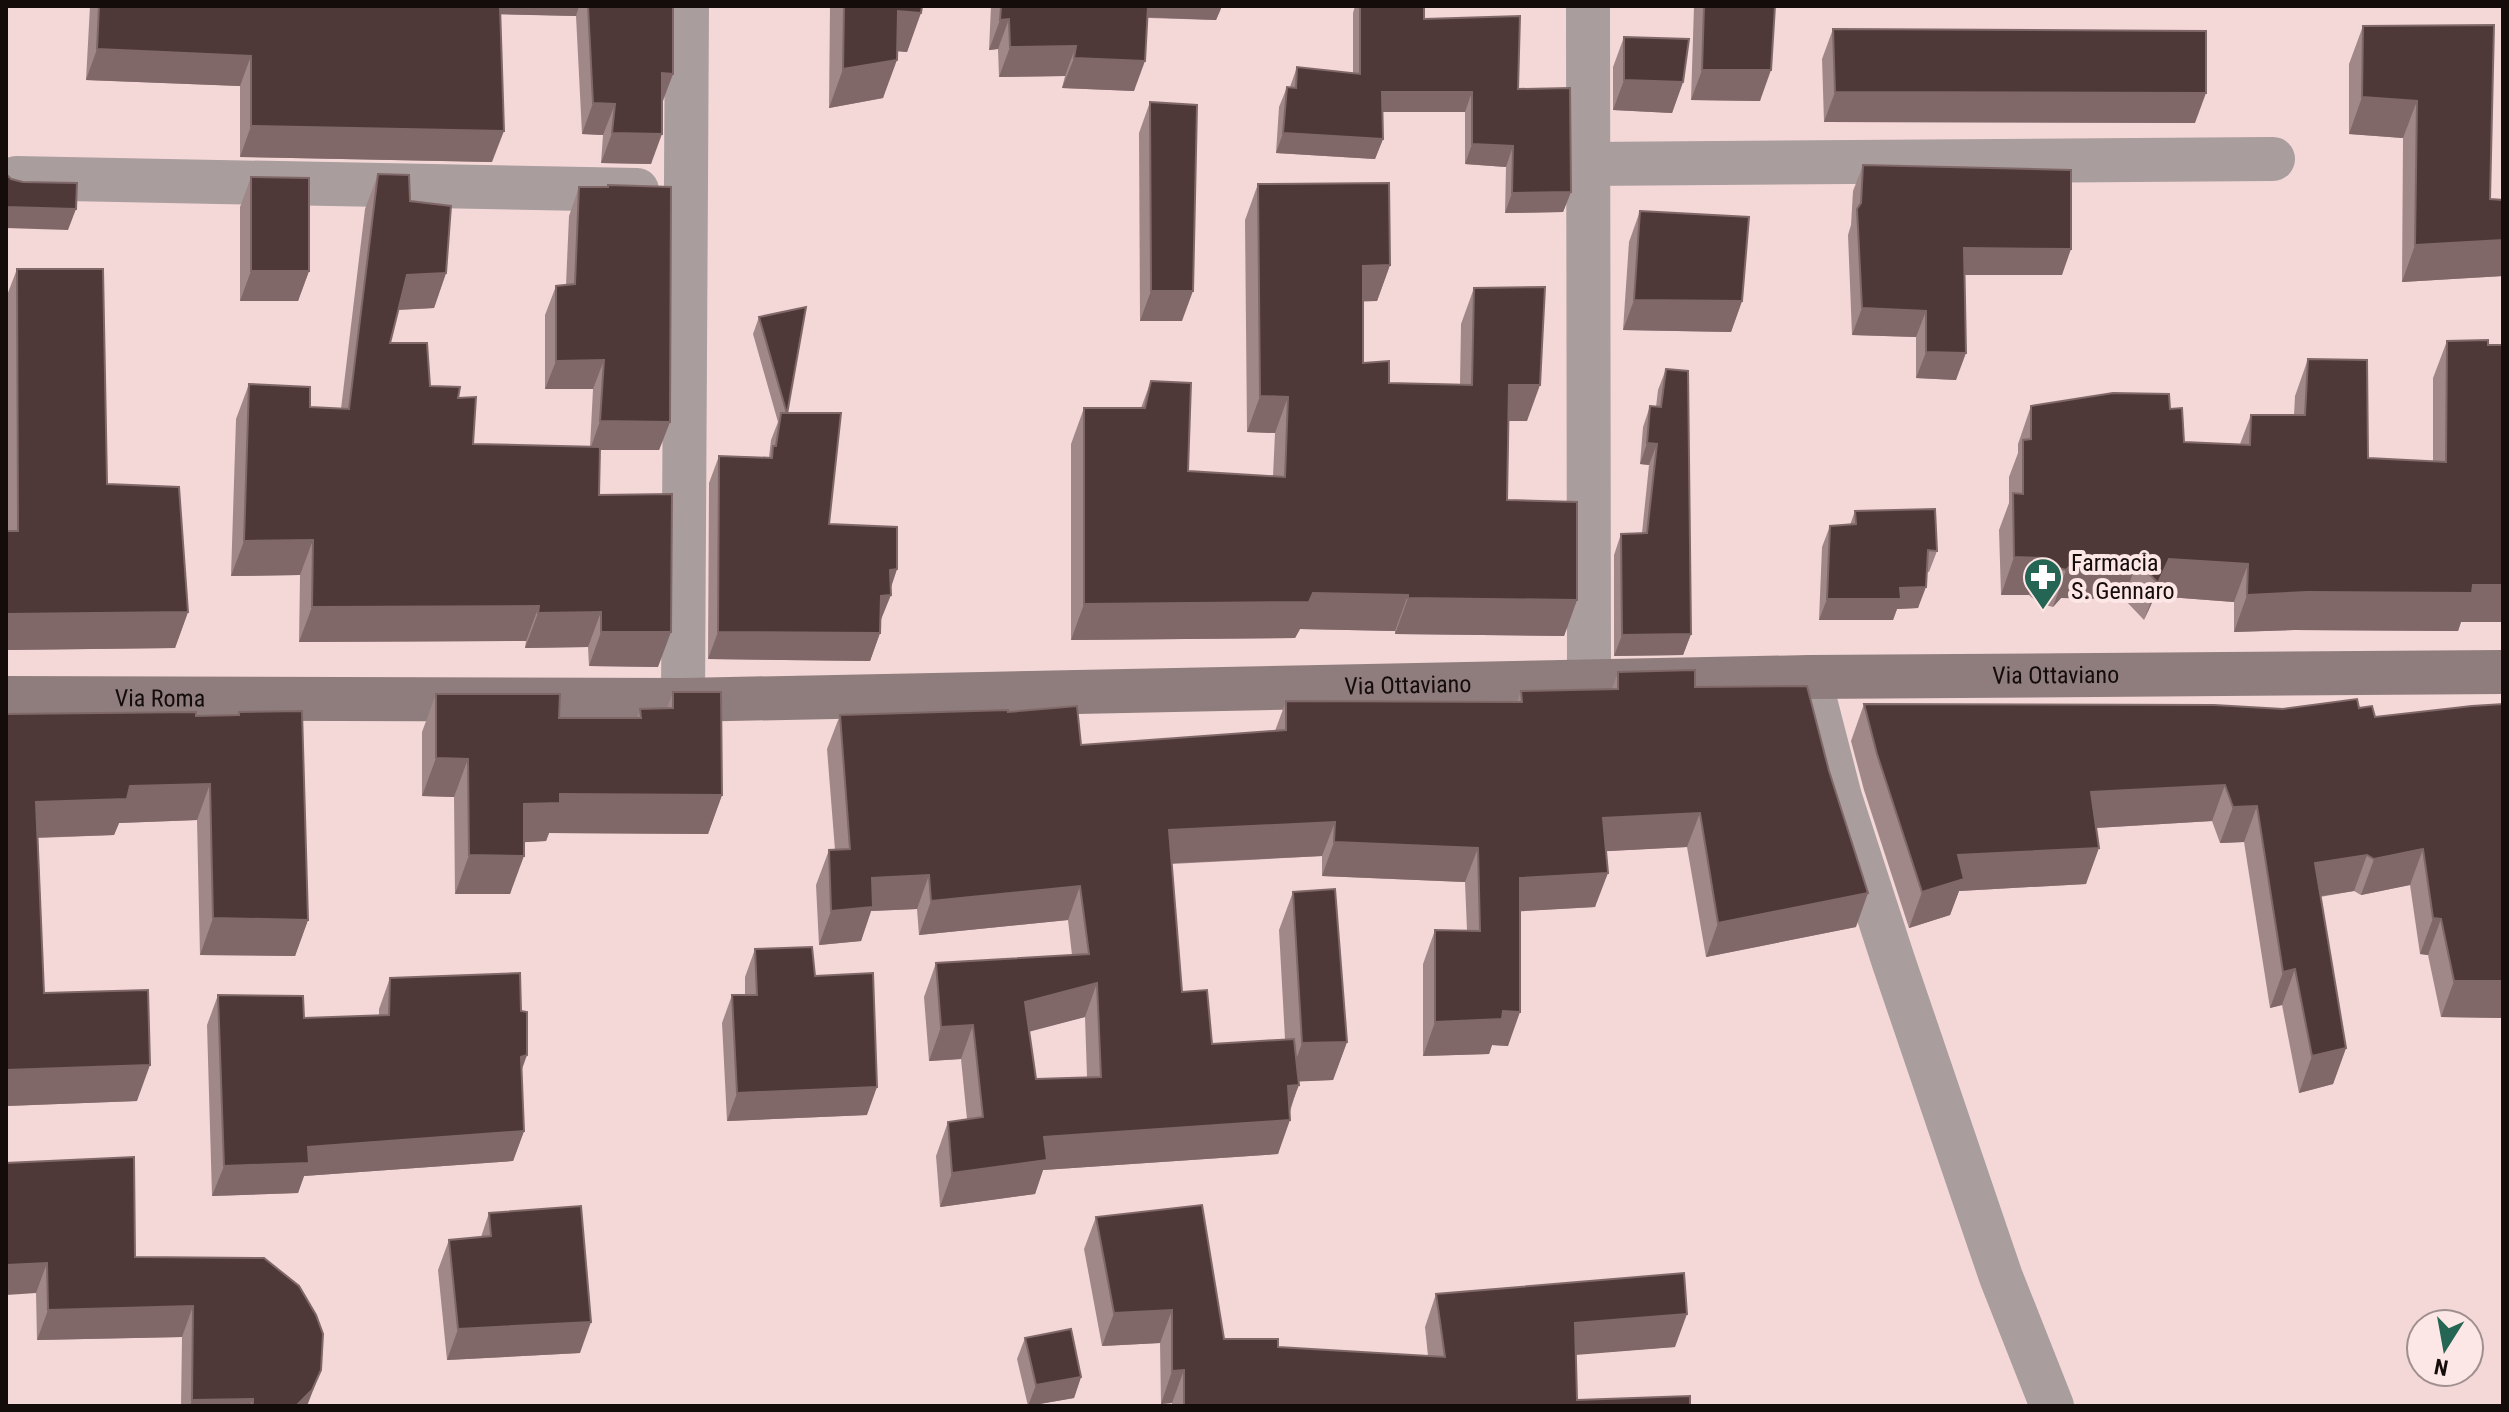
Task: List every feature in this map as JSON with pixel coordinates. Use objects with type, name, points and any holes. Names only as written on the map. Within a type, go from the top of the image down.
[{"type":"main road","name":"Via Ottaviano","points":[[312,700],[683,700],[1809,677],[2503,672]]},
{"type":"main road","name":"Via Roma","points":[[6,698],[312,700]]},
{"type":"street","points":[[683,700],[687,6]]},
{"type":"street","points":[[1588,6],[1589,681]]},
{"type":"street","points":[[1587,164],[2273,159]]},
{"type":"street","points":[[16,178],[687,190]]},
{"type":"street","points":[[1809,677],[1840,797],[1893,960],[2001,1277],[2052,1406]]},
{"type":"building","points":[[99,6],[500,6],[504,131],[251,126],[251,56],[97,49]]},
{"type":"building","points":[[588,6],[673,6],[673,74],[662,73],[662,134],[612,133],[615,104],[593,103]]},
{"type":"building","points":[[844,6],[922,6],[921,13],[898,11],[897,60],[843,69]]},
{"type":"building","points":[[1001,6],[1148,6],[1145,61],[1074,58],[1076,46],[1010,47],[1009,19],[1000,20]]},
{"type":"building","points":[[1360,6],[1424,6],[1424,19],[1520,16],[1518,89],[1570,88],[1571,192],[1512,193],[1513,146],[1472,144],[1472,92],[1382,92],[1383,139],[1283,133],[1287,87],[1296,88],[1297,67],[1360,74]]},
{"type":"building","points":[[1704,6],[1775,6],[1771,70],[1702,70]]},
{"type":"building","points":[[2494,25],[2490,199],[2503,200],[2503,240],[2415,245],[2417,101],[2362,97],[2363,26]]},
{"type":"building","points":[[1833,29],[2206,31],[2206,93],[1835,92]]},
{"type":"building","points":[[1624,37],[1689,39],[1683,82],[1624,80]]},
{"type":"building","points":[[1150,102],[1197,105],[1193,291],[1151,291]]},
{"type":"building","points":[[1863,165],[2071,170],[2071,249],[1964,248],[1966,353],[1926,352],[1926,311],[1862,308],[1857,209],[1861,203]]},
{"type":"building","points":[[6,174],[23,182],[77,183],[76,209],[6,207]]},
{"type":"building","points":[[378,174],[409,175],[410,201],[451,206],[446,273],[407,275],[390,343],[427,343],[430,386],[460,387],[458,398],[476,397],[473,444],[600,447],[599,495],[672,494],[671,632],[601,632],[601,612],[538,613],[539,606],[312,607],[313,540],[244,541],[249,384],[310,387],[310,407],[349,409]]},
{"type":"building","points":[[251,177],[309,178],[309,271],[251,271]]},
{"type":"building","points":[[1389,183],[1390,265],[1363,266],[1363,363],[1389,361],[1389,383],[1472,385],[1474,288],[1545,287],[1540,385],[1509,385],[1507,500],[1577,502],[1577,600],[1408,598],[1408,595],[1313,593],[1309,602],[1084,604],[1084,408],[1145,408],[1151,381],[1191,383],[1188,471],[1285,477],[1288,397],[1260,396],[1258,184]]},
{"type":"building","points":[[579,187],[671,187],[670,422],[600,421],[604,360],[556,361],[556,286],[575,284]]},
{"type":"building","points":[[1640,211],[1749,217],[1742,301],[1634,300]]},
{"type":"building","points":[[17,269],[103,269],[107,484],[179,487],[188,612],[6,614],[6,531],[18,531]]},
{"type":"building","points":[[806,307],[787,414],[759,317]]},
{"type":"building","points":[[2488,340],[2488,345],[2503,345],[2503,585],[2473,585],[2472,593],[2307,592],[2247,595],[2248,564],[2169,559],[2158,583],[2137,561],[2075,561],[2066,570],[2051,566],[2042,558],[2014,557],[2013,493],[2023,494],[2023,440],[2031,439],[2031,406],[2113,393],[2169,394],[2170,409],[2182,408],[2184,442],[2250,445],[2251,415],[2305,415],[2308,359],[2367,360],[2368,458],[2446,462],[2447,341]]},
{"type":"building","points":[[1666,369],[1688,371],[1691,634],[1622,635],[1621,534],[1647,533],[1657,444],[1647,443],[1650,406],[1661,407]]},
{"type":"building","points":[[781,413],[841,413],[829,524],[897,527],[897,569],[890,570],[891,595],[881,596],[880,633],[718,632],[719,456],[772,458]]},
{"type":"building","points":[[1935,509],[1937,551],[1928,550],[1926,587],[1900,588],[1901,599],[1827,599],[1830,526],[1856,524],[1855,511]]},
{"type":"building","points":[[1695,670],[1695,687],[1807,686],[1829,771],[1868,893],[1718,923],[1700,813],[1603,818],[1608,873],[1520,878],[1520,1012],[1503,1011],[1502,1019],[1435,1022],[1435,930],[1480,931],[1478,848],[1334,842],[1335,822],[1169,830],[1182,992],[1207,990],[1212,1044],[1294,1039],[1299,1085],[1288,1086],[1290,1120],[1044,1137],[1047,1160],[952,1173],[948,1122],[983,1117],[973,1025],[941,1027],[936,963],[1089,954],[1080,886],[931,901],[929,875],[872,878],[873,907],[831,911],[829,850],[850,849],[840,715],[1008,712],[1077,706],[1081,745],[1286,730],[1286,701],[1522,702],[1521,691],[1618,689],[1618,672]],"holes":[[[1097,983],[1101,1077],[1036,1079],[1025,1002]]]},
{"type":"building","points":[[673,692],[721,692],[722,795],[560,794],[560,803],[524,804],[524,856],[469,855],[468,759],[436,758],[436,694],[560,694],[559,718],[641,718],[640,709],[673,708]]},
{"type":"building","points":[[2357,699],[2359,708],[2372,706],[2375,717],[2503,704],[2503,981],[2454,981],[2441,919],[2433,918],[2423,849],[2374,859],[2367,855],[2315,863],[2346,1048],[2312,1056],[2295,969],[2283,972],[2257,806],[2233,807],[2225,785],[2091,792],[2099,848],[1958,855],[1964,879],[1922,892],[1864,704],[2214,705],[2283,709]]},
{"type":"building","points":[[302,711],[308,920],[213,918],[210,784],[130,786],[127,799],[36,802],[44,993],[148,990],[150,1065],[6,1070],[6,714],[196,712],[196,716]]},
{"type":"building","points":[[1335,889],[1347,1042],[1302,1043],[1293,892]]},
{"type":"building","points":[[812,947],[815,976],[873,973],[877,1087],[737,1093],[732,995],[757,995],[755,949]]},
{"type":"building","points":[[520,973],[521,1011],[527,1012],[527,1055],[521,1057],[524,1131],[308,1147],[309,1163],[224,1166],[218,995],[303,996],[304,1018],[389,1015],[390,978]]},
{"type":"building","points":[[134,1157],[135,1257],[264,1258],[299,1286],[323,1334],[321,1370],[312,1390],[296,1406],[253,1406],[253,1399],[192,1400],[193,1306],[48,1310],[47,1263],[6,1265],[6,1163]]},
{"type":"building","points":[[1202,1205],[1224,1339],[1278,1339],[1278,1347],[1445,1357],[1436,1294],[1684,1273],[1687,1314],[1575,1323],[1577,1400],[1690,1396],[1690,1406],[1184,1406],[1184,1370],[1172,1371],[1172,1310],[1114,1313],[1096,1217]]},
{"type":"building","points":[[581,1206],[591,1322],[458,1329],[449,1240],[491,1236],[489,1213]]},
{"type":"building","points":[[1071,1329],[1081,1377],[1036,1385],[1025,1338]]},
{"type":"place","name":"Farmacia S. Gennaro","points":[[2043,611]]}]
